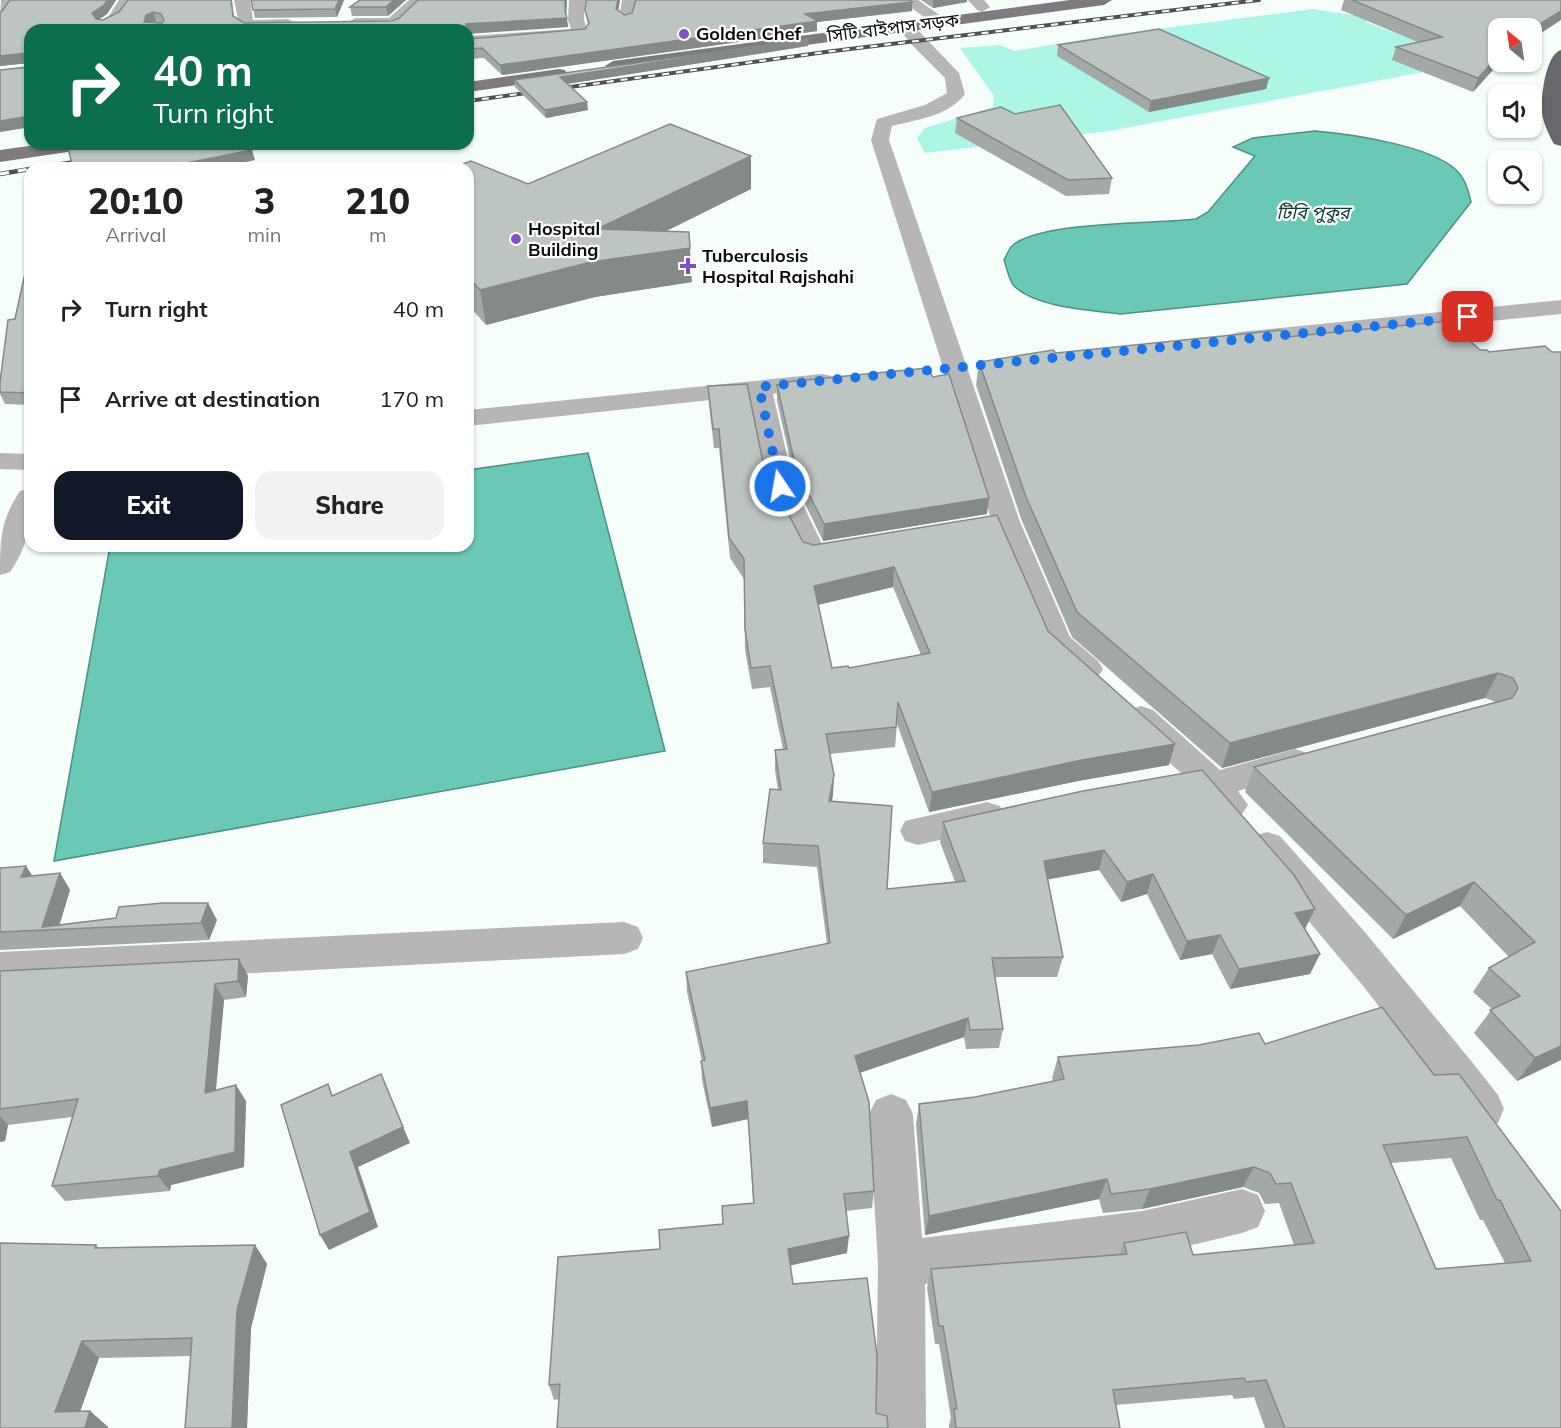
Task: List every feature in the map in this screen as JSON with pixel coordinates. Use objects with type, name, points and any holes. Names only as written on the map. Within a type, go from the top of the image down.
[{"type":"highway","points":[[1561,56],[1553,78],[1551,117],[1561,140]]},
{"type":"main road","points":[[934,18],[979,3],[1037,0]]},
{"type":"main road","name":"সিটি বাইপাস সড়ক","points":[[934,18],[905,26],[601,62],[934,18],[1104,0]]},
{"type":"main road","points":[[474,74],[572,66],[474,86]]},
{"type":"main road","points":[[0,140],[24,137]]},
{"type":"main road","points":[[0,156],[40,150]]},
{"type":"street","points":[[0,15],[9,0]]},
{"type":"street","points":[[105,24],[114,19],[127,0]]},
{"type":"street","points":[[242,0],[246,24]]},
{"type":"street","points":[[396,24],[418,0]]},
{"type":"street","points":[[474,42],[580,33],[576,20],[577,0]]},
{"type":"street","points":[[627,18],[630,0]]},
{"type":"street","points":[[908,0],[934,18]]},
{"type":"street","points":[[905,26],[953,77],[956,94],[947,103],[931,110],[883,123],[880,140],[954,368],[995,524],[1057,643],[1208,780],[1337,925],[1421,1026],[1498,1130]]},
{"type":"street","points":[[1216,342],[1561,307]]},
{"type":"street","points":[[474,417],[839,379]]},
{"type":"street","points":[[759,387],[780,486],[813,554],[870,544]]},
{"type":"street","points":[[0,461],[24,462]]},
{"type":"street","points":[[0,566],[24,511]]},
{"type":"street","points":[[1169,780],[1208,780],[1325,754]]},
{"type":"street","points":[[918,831],[1021,808]]},
{"type":"street","points":[[0,969],[624,938]]},
{"type":"street","points":[[891,1114],[901,1264],[901,1428]]},
{"type":"street","points":[[901,1264],[1142,1234],[1242,1211]]},
{"type":"shaded area","points":[[1313,9],[1367,17],[1366,22],[1387,30],[1453,48],[1456,66],[1103,132],[925,153],[917,138],[925,128],[993,107],[994,96],[960,48],[1000,45],[1014,51],[1110,35]]},
{"type":"water","name":"টিবি পুকুর","points":[[1315,131],[1368,138],[1427,153],[1455,169],[1464,180],[1471,202],[1407,284],[1121,314],[1080,309],[1036,299],[1014,286],[1011,281],[1004,260],[1012,246],[1028,237],[1100,225],[1196,219],[1208,212],[1255,156],[1233,147],[1253,138]]},
{"type":"water","points":[[588,453],[665,751],[54,861],[109,552],[474,552],[474,469]]},
{"type":"building","points":[[10,0],[108,0],[92,13],[96,19],[103,20],[119,12],[128,0],[231,0],[233,16],[244,23],[392,21],[399,18],[418,0],[565,0],[567,18],[466,24],[24,24],[24,53],[0,56],[0,12]],"holes":[[[153,12],[161,14],[164,20],[162,23],[144,22],[146,15]]]},
{"type":"building","points":[[251,0],[339,0],[335,9],[253,10]]},
{"type":"building","points":[[360,0],[394,0],[386,7],[350,7]]},
{"type":"building","points":[[586,0],[618,0],[616,9],[625,15],[632,13],[636,0],[910,0],[912,2],[805,14],[818,21],[500,65],[482,48],[474,49],[474,38],[585,29],[589,23],[585,10]]},
{"type":"building","points":[[1352,0],[1561,0],[1561,11],[1542,23],[1542,18],[1488,18],[1488,67],[1478,78],[1396,47],[1442,37]]},
{"type":"building","points":[[1159,29],[1269,78],[1151,101],[1058,45]]},
{"type":"building","points":[[808,39],[560,77],[587,102],[545,110],[514,80]]},
{"type":"building","points":[[24,67],[24,117],[0,121],[0,70]]},
{"type":"building","points":[[1060,105],[1112,178],[1068,180],[957,118],[1001,107],[1015,114]]},
{"type":"building","points":[[670,124],[751,156],[597,229],[689,232],[690,248],[591,262],[480,290],[474,284],[474,162],[528,184]]},
{"type":"building","points":[[68,150],[252,150],[191,162],[72,162]]},
{"type":"building","points":[[24,278],[24,393],[0,392],[8,320],[15,319]]},
{"type":"building","points":[[1448,321],[1480,350],[1489,352],[1545,346],[1552,352],[1561,352],[1561,1046],[1535,1058],[1490,1010],[1520,996],[1489,968],[1535,942],[1474,882],[1406,915],[1254,767],[1512,698],[1518,688],[1513,678],[1498,673],[1230,743],[1077,612],[1026,497],[979,362],[1053,350],[1056,353],[1281,330],[1286,337]]},
{"type":"building","points":[[927,368],[933,377],[949,374],[989,498],[824,524],[796,469],[777,385],[787,384],[786,382]]},
{"type":"building","points":[[747,384],[764,467],[803,542],[814,545],[997,515],[1048,631],[1175,744],[1082,760],[932,792],[898,702],[896,727],[826,734],[834,775],[829,801],[892,806],[887,889],[965,881],[943,822],[1083,791],[1202,770],[1294,875],[1315,909],[1295,913],[1320,954],[1239,969],[1220,935],[1187,941],[1153,874],[1127,882],[1104,850],[1044,861],[1063,957],[992,958],[1003,1029],[970,1030],[968,1018],[855,1056],[869,1102],[874,1191],[844,1194],[849,1236],[788,1249],[793,1284],[867,1278],[877,1355],[876,1413],[887,1416],[888,1428],[557,1428],[560,1384],[549,1385],[558,1257],[660,1249],[659,1230],[723,1224],[722,1206],[754,1203],[747,1101],[710,1108],[701,1061],[705,1060],[686,972],[830,943],[818,846],[763,843],[770,789],[781,790],[775,750],[787,749],[770,666],[751,668],[745,629],[744,559],[729,538],[719,429],[713,429],[708,386]],"holes":[[[894,567],[930,653],[849,668],[848,666],[832,668],[814,586]]]},
{"type":"building","points":[[26,866],[21,877],[60,873],[42,927],[116,918],[119,907],[163,903],[208,903],[201,923],[0,932],[0,868]]},
{"type":"building","points":[[239,959],[238,981],[215,984],[205,1093],[236,1085],[235,1152],[160,1170],[158,1176],[52,1186],[78,1099],[0,1109],[0,971]]},
{"type":"building","points":[[1382,1007],[1434,1075],[1459,1074],[1561,1211],[1561,1428],[1285,1428],[1266,1380],[1246,1382],[1244,1378],[1113,1390],[1120,1428],[956,1428],[954,1409],[957,1409],[943,1326],[939,1326],[931,1269],[1127,1254],[1124,1243],[1186,1232],[1193,1255],[1314,1243],[1291,1183],[1276,1184],[1270,1173],[1254,1167],[1150,1189],[1111,1194],[1107,1179],[929,1216],[919,1104],[975,1097],[1064,1079],[1058,1057],[1199,1045],[1259,1033],[1265,1044]],"holes":[[[1467,1137],[1497,1200],[1500,1200],[1531,1261],[1436,1269],[1383,1145]]]},
{"type":"building","points":[[381,1074],[403,1127],[350,1152],[370,1212],[320,1235],[281,1105],[328,1084],[332,1096]]},
{"type":"building","points":[[0,1243],[96,1245],[95,1248],[255,1245],[237,1310],[232,1428],[185,1428],[192,1338],[82,1341],[55,1412],[90,1411],[85,1428],[0,1428]]},
{"type":"railway","points":[[474,100],[833,51],[1259,0]]},
{"type":"railway","points":[[74,162],[87,160]]},
{"type":"railway","points":[[0,174],[24,170]]},
{"type":"place","name":"Golden Chef","points":[[684,34]]},
{"type":"place","name":"Hospital Building","points":[[516,239]]},
{"type":"place","name":"Tuberculosis Hospital Rajshahi","points":[[688,266]]},
{"type":"route","points":[[780,486],[759,387],[1468,317]]}]
